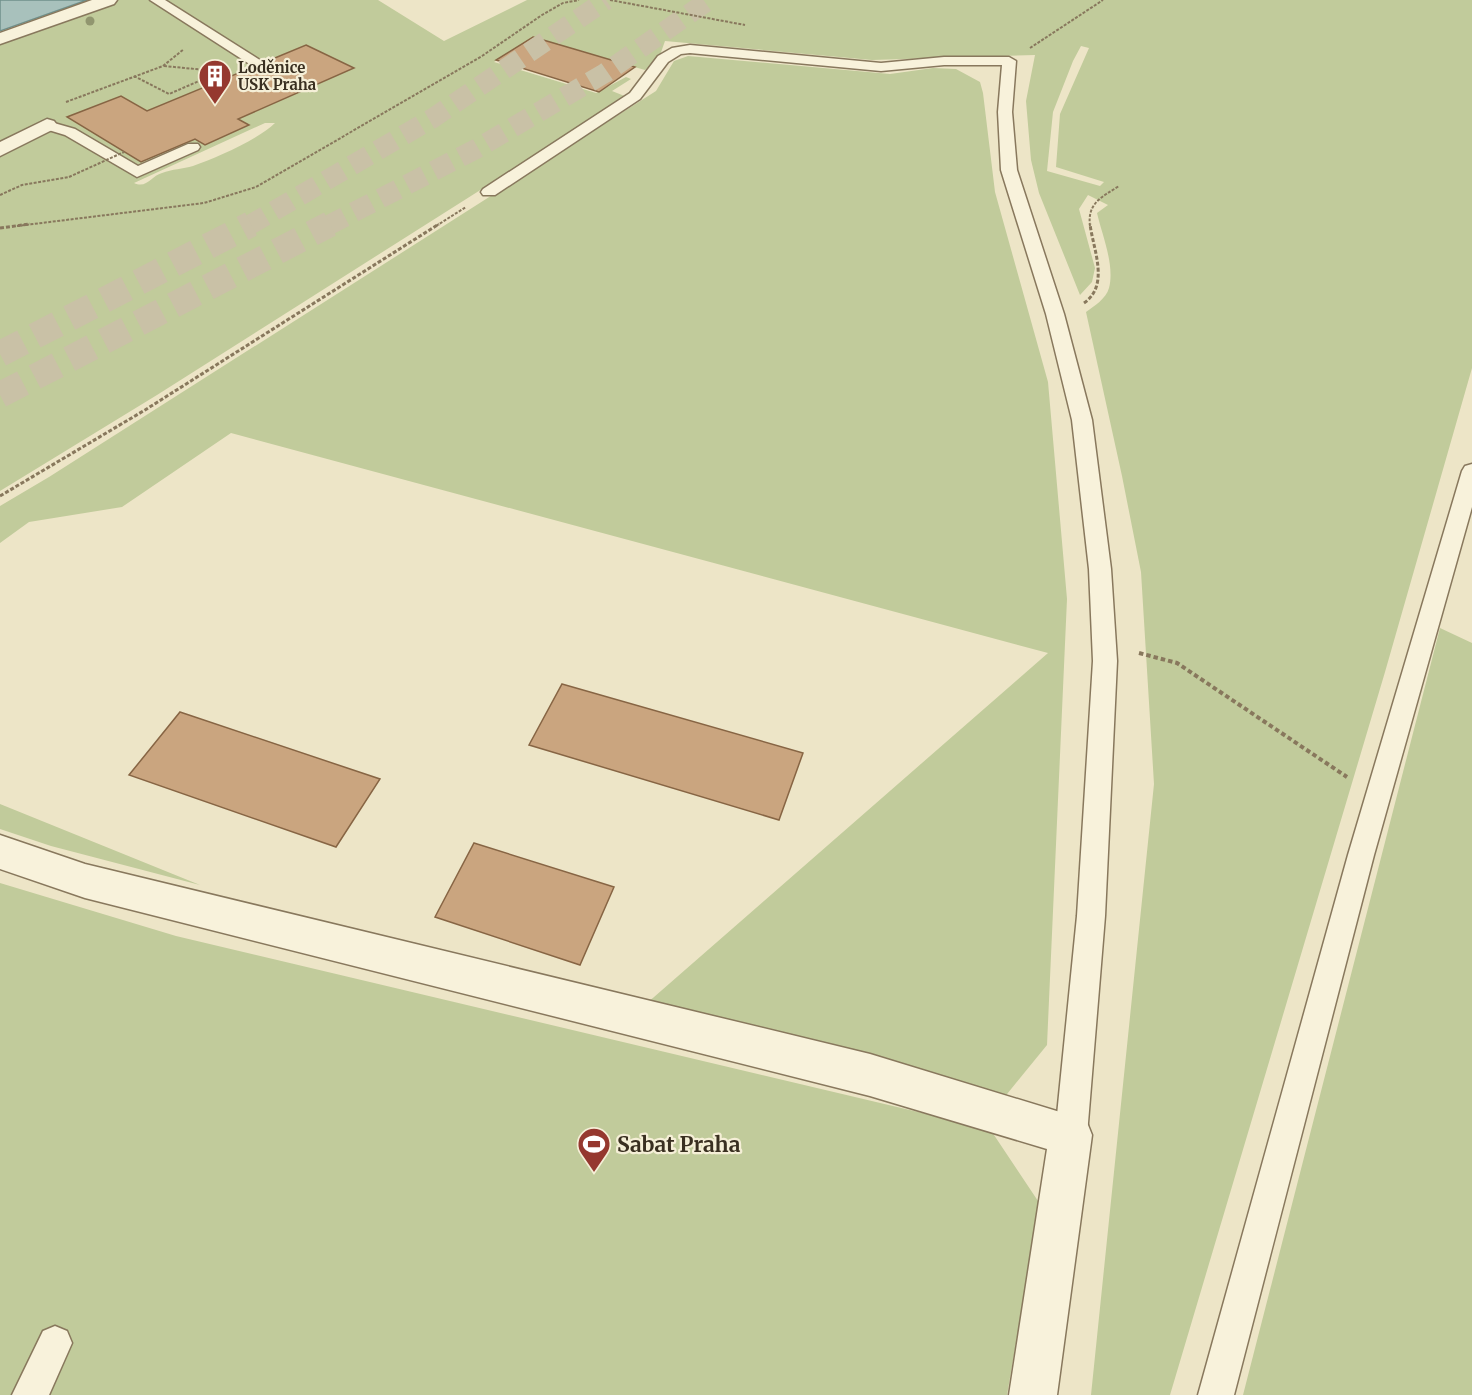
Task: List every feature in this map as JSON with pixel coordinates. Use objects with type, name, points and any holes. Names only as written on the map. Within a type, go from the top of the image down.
[{"type":"street","points":[[0,39],[108,0]]},
{"type":"street","points":[[0,150],[47,125]]},
{"type":"street","points":[[0,852],[85,881],[870,1075],[1071,1135],[1033,1395]]},
{"type":"lane","points":[[156,0],[256,62]]},
{"type":"lane","points":[[489,192],[635,96],[663,59],[677,51],[690,49],[881,67],[944,61],[1009,61],[1005,111],[1010,170],[1055,314],[1082,420],[1100,569],[1105,660],[1091,916],[1071,1135]]},
{"type":"lane","points":[[47,125],[70,132],[137,172],[193,147]]},
{"type":"lane","points":[[1216,1395],[1378,798],[1472,471]]},
{"type":"lane","points":[[30,1395],[55,1343]]},
{"type":"path","points":[[0,228],[204,203],[256,187],[482,56],[542,15],[563,3],[579,0]]},
{"type":"path","points":[[1009,61],[1103,0]]},
{"type":"path","points":[[58,106],[163,66],[186,48],[195,24]]},
{"type":"path","points":[[133,76],[169,94],[221,71],[163,66]]},
{"type":"path","points":[[0,195],[22,185],[69,177],[124,152]]},
{"type":"path","points":[[1055,314],[1090,300],[1099,282],[1100,260],[1092,236],[1089,217],[1094,202],[1119,186]]},
{"type":"path","points":[[0,496],[145,410],[489,192]]},
{"type":"path","points":[[1131,651],[1177,663],[1378,798]]},
{"type":"green space","points":[[118,0],[378,0],[444,41],[527,0],[1472,0],[1472,368],[1385,672],[1170,1395],[1091,1395],[1154,784],[1141,572],[1086,312],[1103,299],[1109,288],[1109,260],[1097,213],[1108,205],[1088,195],[1079,209],[1095,268],[1092,282],[1080,295],[1039,193],[1031,160],[1026,101],[1035,55],[872,60],[665,41],[659,58],[645,70],[533,38],[494,62],[596,93],[626,77],[631,79],[612,91],[627,97],[157,395],[0,491],[0,43]],"holes":[[[1081,46],[1089,48],[1060,114],[1056,167],[1104,182],[1100,186],[1047,171],[1053,112]],[[265,123],[275,123],[248,142],[225,153],[193,166],[162,173],[146,183],[134,183]]]},
{"type":"green space","points":[[688,56],[890,74],[933,68],[956,69],[980,82],[995,192],[1048,382],[1067,599],[1047,1045],[1003,1099],[638,1011],[1048,653],[231,433],[122,507],[29,522],[0,543],[0,506],[656,91],[674,61]]},
{"type":"green space","points":[[1440,628],[1472,643],[1472,1395],[1243,1395]]},
{"type":"green space","points":[[0,804],[200,885],[51,846],[0,829]]},
{"type":"green space","name":"Sabat Praha","points":[[0,883],[176,936],[990,1129],[1040,1204],[1007,1395],[0,1395]]},
{"type":"water","points":[[0,0],[87,0],[0,31]]},
{"type":"building","points":[[533,37],[635,67],[599,92],[496,60]]},
{"type":"building","name":"Loděnice USK Praha","points":[[306,45],[354,68],[238,119],[249,125],[205,145],[195,139],[141,162],[67,117],[121,96],[147,111]]},
{"type":"building","points":[[562,684],[803,753],[779,820],[529,745]]},
{"type":"building","points":[[180,712],[380,779],[336,847],[129,775]]},
{"type":"building","points":[[474,843],[614,887],[580,965],[435,917]]},
{"type":"tunnel","points":[[248,226],[433,118],[606,0]]},
{"type":"tunnel","points":[[327,226],[476,149],[605,73],[709,0]]},
{"type":"tunnel","points":[[0,354],[251,224]]},
{"type":"tunnel","points":[[0,395],[330,224]]},
{"type":"place","name":"Loděnice USK Praha","points":[[215,105]]},
{"type":"place","name":"Sabat Praha","points":[[594,1173]]}]
